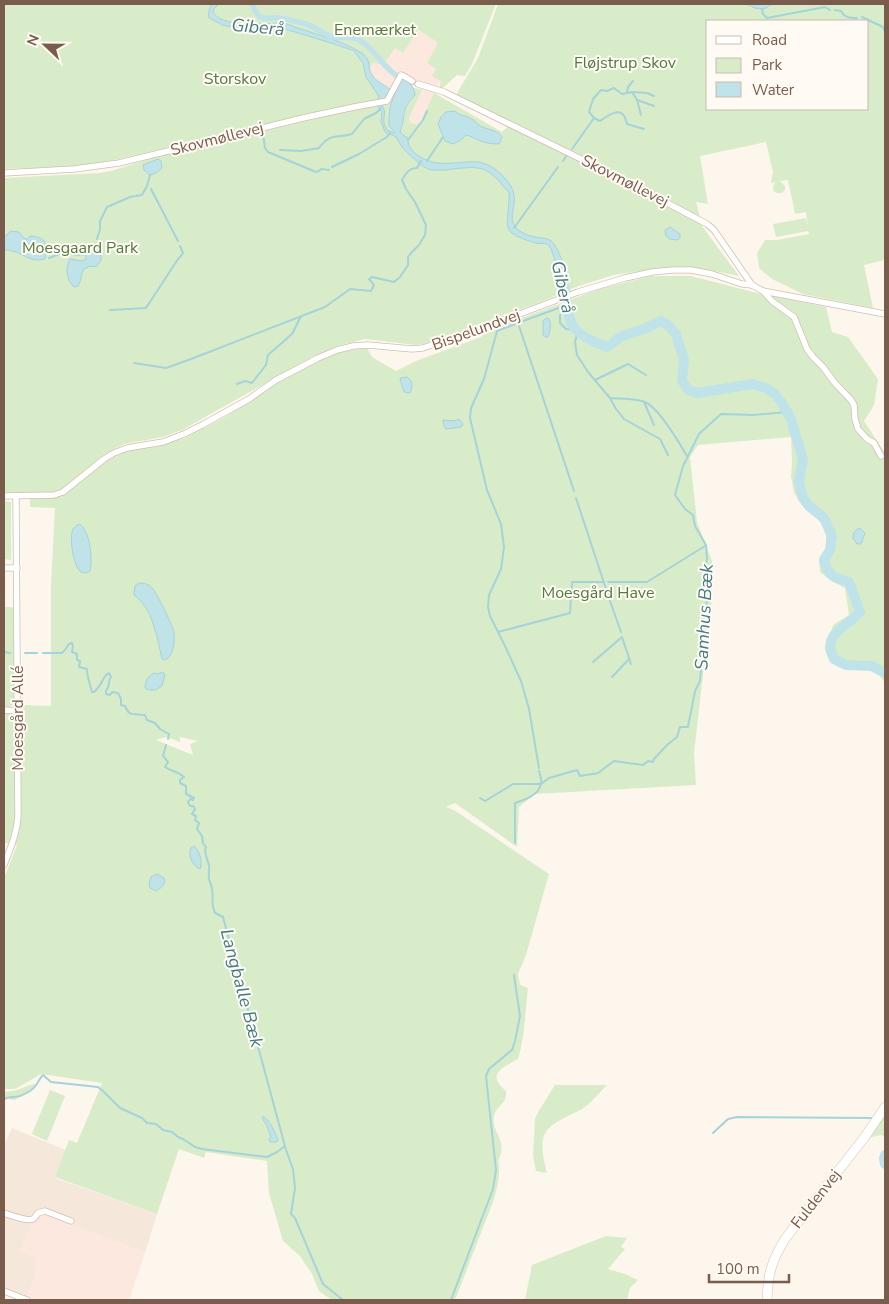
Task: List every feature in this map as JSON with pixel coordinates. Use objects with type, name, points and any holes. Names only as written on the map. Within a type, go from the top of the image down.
[{"type":"street","name":"Skovmøllevej","points":[[4,173],[74,169],[119,163],[354,106],[388,101],[400,75],[412,80]]},
{"type":"street","name":"Skovmøllevej","points":[[418,84],[444,92],[622,179],[707,224],[714,230],[752,284]]},
{"type":"street","name":"Bispelundvej","points":[[4,496],[54,495],[63,492],[114,453],[127,448],[163,442],[184,434],[249,399],[276,380],[336,350],[368,345],[412,349],[423,348],[578,292],[652,272],[691,270],[742,284],[752,284],[763,291],[885,314]]},
{"type":"street","points":[[763,291],[772,301],[794,317],[807,349],[851,400],[854,405],[858,429],[867,439],[874,443],[881,456]]},
{"type":"street","name":"Moesgård Allé","points":[[4,865],[17,828],[18,816],[16,496]]},
{"type":"street","points":[[4,568],[17,568]]},
{"type":"street","points":[[4,710],[18,711]]},
{"type":"street","name":"Fuldenvej","points":[[767,1300],[771,1265],[785,1239],[864,1138],[885,1107]]},
{"type":"street","points":[[4,1213],[30,1220],[34,1219],[38,1213],[44,1211],[72,1222]]},
{"type":"street","points":[[4,1291],[27,1300]]},
{"type":"shaded area","points":[[417,30],[438,43],[436,69],[441,81],[420,123],[415,124],[410,122],[409,118],[422,90],[410,84],[391,89],[378,81],[369,69],[373,63],[384,65],[395,48],[403,53]]},
{"type":"shaded area","points":[[12,1128],[66,1150],[55,1178],[157,1214],[145,1253],[43,1214],[21,1251],[38,1257],[38,1269],[27,1297],[4,1289],[4,1145]]},
{"type":"shaded area","points":[[43,1214],[145,1253],[129,1300],[34,1300],[27,1297],[38,1270],[33,1267],[37,1257],[20,1251],[31,1225]]},
{"type":"green space","name":"Storskov","points":[[4,4],[212,4],[209,18],[237,28],[275,26],[354,52],[363,63],[366,77],[378,95],[379,100],[348,105],[87,166],[4,169]]},
{"type":"green space","name":"Enemærket","points":[[219,4],[496,4],[472,64],[465,76],[457,75],[442,89],[439,88],[441,81],[432,76],[436,69],[427,63],[438,43],[418,30],[403,53],[395,48],[384,65],[373,63],[369,69],[368,61],[363,55],[344,44],[287,24],[245,23],[224,20],[216,16],[213,10]]},
{"type":"green space","name":"Fløjstrup Skov","points":[[498,4],[747,4],[751,8],[769,8],[772,4],[885,4],[885,262],[884,260],[864,265],[873,308],[803,294],[772,279],[759,268],[757,253],[765,240],[777,240],[809,234],[808,231],[776,237],[773,224],[806,218],[808,227],[806,212],[795,214],[788,180],[780,181],[785,186],[785,190],[782,193],[776,193],[773,189],[776,182],[771,183],[773,172],[766,142],[700,156],[708,204],[696,202],[700,217],[459,98],[457,93],[478,58]]},
{"type":"green space","name":"Moesgaard Park","points":[[414,88],[422,90],[409,118],[410,122],[420,123],[434,93],[502,132],[508,126],[699,222],[739,276],[692,267],[671,267],[613,275],[423,344],[416,345],[365,339],[337,346],[312,357],[182,430],[163,437],[124,444],[103,455],[62,490],[50,493],[4,494],[4,178],[111,171],[162,155],[391,101],[389,116],[391,128],[403,135],[400,132],[403,126],[405,111],[415,95]]},
{"type":"green space","name":"Moesgård Have","points":[[651,276],[691,276],[753,292],[826,307],[832,332],[848,337],[878,379],[874,405],[864,421],[885,453],[885,683],[877,672],[846,668],[835,664],[826,650],[833,625],[849,615],[845,588],[820,572],[819,558],[826,548],[826,536],[823,525],[802,505],[794,493],[791,476],[791,437],[698,445],[690,457],[697,522],[712,561],[712,598],[694,753],[696,785],[535,794],[519,807],[517,847],[455,803],[446,807],[454,810],[549,874],[526,955],[518,974],[520,985],[528,988],[518,1059],[502,1069],[497,1076],[500,1085],[506,1091],[506,1097],[494,1116],[495,1128],[502,1148],[498,1161],[497,1188],[455,1300],[332,1300],[319,1291],[312,1274],[300,1256],[283,1241],[269,1193],[267,1161],[206,1152],[204,1158],[179,1149],[157,1214],[55,1177],[69,1140],[77,1143],[102,1083],[41,1074],[15,1089],[4,1089],[4,878],[17,845],[4,843],[4,713],[12,714],[24,705],[51,706],[51,584],[55,508],[30,507],[30,498],[53,498],[67,492],[104,463],[130,450],[185,438],[225,417],[276,383],[338,352],[367,348],[372,357],[396,371],[416,361],[481,337],[482,333],[599,289]],"holes":[[[152,589],[174,630],[172,653],[162,658],[153,620],[139,598]],[[166,737],[180,742],[180,737],[198,741],[190,744],[193,755],[156,740]]]},
{"type":"green space","points":[[4,501],[11,502],[11,560],[4,559]]},
{"type":"green space","points":[[4,607],[14,609],[15,701],[9,707],[4,707]]},
{"type":"green space","points":[[33,1084],[36,1085],[15,1100],[8,1099],[4,1101],[4,1092],[17,1090]]},
{"type":"green space","points":[[555,1085],[607,1085],[585,1107],[560,1120],[548,1129],[542,1144],[547,1173],[536,1171],[533,1156],[535,1119]]},
{"type":"green space","points":[[50,1090],[65,1096],[47,1141],[32,1134]]},
{"type":"green space","points":[[885,1114],[885,1137],[881,1135],[868,1138],[874,1132]]},
{"type":"green space","points":[[606,1236],[627,1238],[621,1247],[625,1249],[608,1269],[638,1280],[630,1288],[627,1300],[525,1300],[532,1265]]},
{"type":"water","points":[[212,4],[219,4],[213,10],[216,16],[224,20],[245,23],[287,24],[355,49],[366,57],[374,77],[390,89],[391,92],[386,98],[379,100],[378,95],[366,77],[363,63],[354,51],[275,26],[237,28],[222,25],[209,18]]},
{"type":"water","points":[[747,4],[772,4],[767,8],[760,9],[753,8]]},
{"type":"water","points":[[402,77],[411,84],[415,95],[406,108],[400,132],[408,138],[411,149],[422,158],[435,163],[479,162],[488,165],[502,175],[513,190],[512,218],[514,225],[526,234],[548,239],[552,242],[560,255],[567,279],[568,292],[564,294],[549,246],[524,239],[508,228],[509,193],[494,176],[488,171],[475,168],[428,169],[402,147],[396,137],[385,132],[381,121],[382,113],[377,105],[382,105],[385,112],[384,123],[387,130],[394,133],[389,126],[389,112]]},
{"type":"water","points":[[455,111],[468,117],[480,126],[498,132],[502,137],[499,144],[483,142],[466,135],[453,144],[445,141],[438,124],[446,112]]},
{"type":"water","points":[[158,159],[161,161],[162,168],[150,175],[144,170],[143,165]]},
{"type":"water","points":[[670,227],[680,234],[680,238],[677,240],[670,239],[666,236],[665,230]]},
{"type":"water","points":[[11,231],[19,232],[25,239],[30,236],[43,240],[46,245],[45,259],[35,260],[17,252],[4,250],[4,237]]},
{"type":"water","points":[[93,243],[99,245],[98,251],[101,260],[97,266],[85,268],[78,286],[74,287],[68,277],[68,262],[70,259],[82,261],[86,259],[86,254]]},
{"type":"water","points":[[546,318],[549,319],[550,323],[548,337],[543,335],[543,321]]},
{"type":"water","points":[[407,377],[412,384],[410,393],[404,392],[400,379]]},
{"type":"water","points":[[459,419],[463,424],[461,427],[446,429],[444,426],[443,420],[454,421]]},
{"type":"water","points":[[79,524],[86,532],[90,545],[91,566],[90,571],[86,573],[80,572],[72,550],[72,533]]},
{"type":"water","points":[[860,528],[865,533],[861,544],[857,544],[853,534]]},
{"type":"water","points":[[139,583],[146,584],[153,589],[173,629],[173,648],[165,660],[162,659],[150,616],[146,608],[134,595],[135,586]]},
{"type":"water","points":[[163,672],[165,675],[162,686],[156,690],[145,688],[146,681],[150,676],[154,673]]},
{"type":"water","points":[[194,846],[200,857],[200,869],[193,863],[190,857],[191,848]]},
{"type":"water","points":[[157,874],[164,878],[164,884],[156,891],[150,888],[149,883],[151,877]]},
{"type":"water","points":[[263,1116],[272,1127],[278,1140],[277,1142],[270,1142],[269,1139],[271,1137],[262,1118]]},
{"type":"waterway","points":[[252,4],[257,14],[262,18],[289,20],[310,25],[337,38],[358,39],[371,49],[387,68],[397,76]]},
{"type":"waterway","points":[[762,9],[763,14],[767,18],[825,7],[830,10]]},
{"type":"waterway","points":[[835,10],[841,11],[848,17],[857,18]]},
{"type":"waterway","points":[[862,17],[868,20]]},
{"type":"waterway","points":[[869,20],[883,27],[885,32]]},
{"type":"waterway","points":[[627,92],[628,87],[633,81]]},
{"type":"waterway","points":[[641,115],[637,100],[632,92],[622,94],[614,88],[607,91],[601,90],[593,99],[589,112],[600,121],[619,112],[625,117],[627,124],[644,129]]},
{"type":"waterway","points":[[632,92],[647,93],[654,96]]},
{"type":"waterway","points":[[637,100],[654,106]]},
{"type":"waterway","points":[[280,150],[301,151],[319,148],[330,138],[352,134],[364,119],[381,108]]},
{"type":"waterway","points":[[408,140],[423,120],[427,111]]},
{"type":"waterway","points":[[572,149],[594,118]]},
{"type":"waterway","points":[[171,155],[261,133],[263,134],[265,148],[268,152],[316,172],[321,169],[329,170]]},
{"type":"waterway","points":[[332,167],[359,154],[387,137],[390,133]]},
{"type":"waterway","points":[[427,161],[443,137]]},
{"type":"waterway","points":[[563,161],[567,155]]},
{"type":"waterway","points":[[134,363],[166,368],[325,307],[350,289],[371,291],[374,285],[369,279],[372,277],[394,282],[408,265],[408,257],[425,235],[426,225],[402,180],[408,171],[417,168],[421,161]]},
{"type":"waterway","points":[[514,228],[558,167]]},
{"type":"waterway","points":[[97,239],[100,221],[107,207],[130,197],[142,195],[150,175]]},
{"type":"waterway","points":[[151,189],[178,241]]},
{"type":"waterway","points":[[110,310],[146,308],[183,253],[180,246]]},
{"type":"waterway","points":[[49,258],[65,252],[77,255],[86,254]]},
{"type":"waterway","name":"Giberå","points":[[564,286],[568,313],[573,326],[586,337],[607,347],[622,336],[661,321],[668,325],[676,334],[684,360],[682,380],[688,390],[697,393],[753,384],[766,388],[775,394],[791,419],[803,460],[799,482],[803,498],[809,506],[824,518],[832,536],[830,550],[824,560],[827,570],[832,576],[849,582],[860,612],[833,636],[831,652],[834,659],[846,665],[872,666],[885,673]]},
{"type":"waterway","points":[[567,305],[560,315],[560,323],[566,329],[577,330]]},
{"type":"waterway","points":[[523,321],[567,305]]},
{"type":"waterway","points":[[237,384],[245,381],[252,383],[266,365],[268,355],[292,334],[301,316]]},
{"type":"waterway","points":[[539,768],[529,709],[521,681],[490,616],[488,607],[489,595],[501,569],[504,547],[501,524],[487,490],[470,418],[471,408],[484,379],[497,331],[518,323],[574,491]]},
{"type":"waterway","points":[[578,331],[575,342],[577,355],[588,372],[610,398],[637,400],[650,405],[668,426],[687,456]]},
{"type":"waterway","points":[[595,380],[628,364],[646,375]]},
{"type":"waterway","points":[[610,398],[624,419],[660,439],[668,455]]},
{"type":"waterway","points":[[644,402],[654,425]]},
{"type":"waterway","name":"Samhus Bæk","points":[[480,798],[485,801],[513,784],[541,784],[549,778],[577,770],[580,776],[598,773],[614,761],[643,765],[648,761],[653,762],[667,745],[677,737],[680,727],[688,727],[695,691],[700,681],[707,600],[702,583],[707,559],[706,545],[695,526],[693,515],[685,509],[675,495],[683,466],[699,434],[721,414],[754,415],[788,412]]},
{"type":"waterway","points":[[576,498],[608,595]]},
{"type":"waterway","points":[[608,582],[647,582],[705,546]]},
{"type":"waterway","points":[[498,632],[570,613],[572,582],[604,582]]},
{"type":"waterway","points":[[610,601],[621,632]]},
{"type":"waterway","points":[[593,662],[622,637],[631,664]]},
{"type":"waterway","points":[[43,653],[62,653],[72,643],[72,652],[77,654],[77,660],[80,661],[79,667],[87,669],[92,692],[97,689],[109,673],[111,677],[106,694],[118,693],[121,705],[125,706],[131,714],[145,715],[147,720],[155,723],[160,729],[169,734],[168,739]]},
{"type":"waterway","points":[[4,652],[10,653]]},
{"type":"waterway","points":[[25,653],[37,653]]},
{"type":"waterway","points":[[612,677],[629,659]]},
{"type":"waterway","name":"Langballe Bæk","points":[[166,745],[163,756],[168,762],[165,767],[184,777],[180,780],[180,783],[186,786],[186,794],[194,798],[188,802],[195,809],[192,814],[196,816],[195,820],[199,823],[197,829],[206,847],[209,881],[213,895],[212,903],[215,913],[223,917],[286,1150],[293,1169],[295,1188],[291,1214],[295,1218],[323,1284],[343,1300]]},
{"type":"waterway","points":[[515,843],[515,803],[538,791],[541,782],[539,771]]},
{"type":"waterway","points":[[451,1300],[493,1189],[496,1170],[486,1076],[489,1069],[512,1050],[515,1041],[520,1016],[514,975]]},
{"type":"waterway","name":"Langballe Bæk","points":[[4,1099],[29,1092],[43,1075],[51,1082],[98,1087],[120,1108],[142,1118],[147,1123],[156,1124],[163,1130],[172,1132],[195,1147],[267,1157],[285,1146]]},
{"type":"waterway","name":"Langballe Bæk","points":[[713,1133],[728,1119],[737,1117],[873,1118]]},
{"type":"waterway","name":"Giberå","points":[[885,1155],[885,1164]]}]
